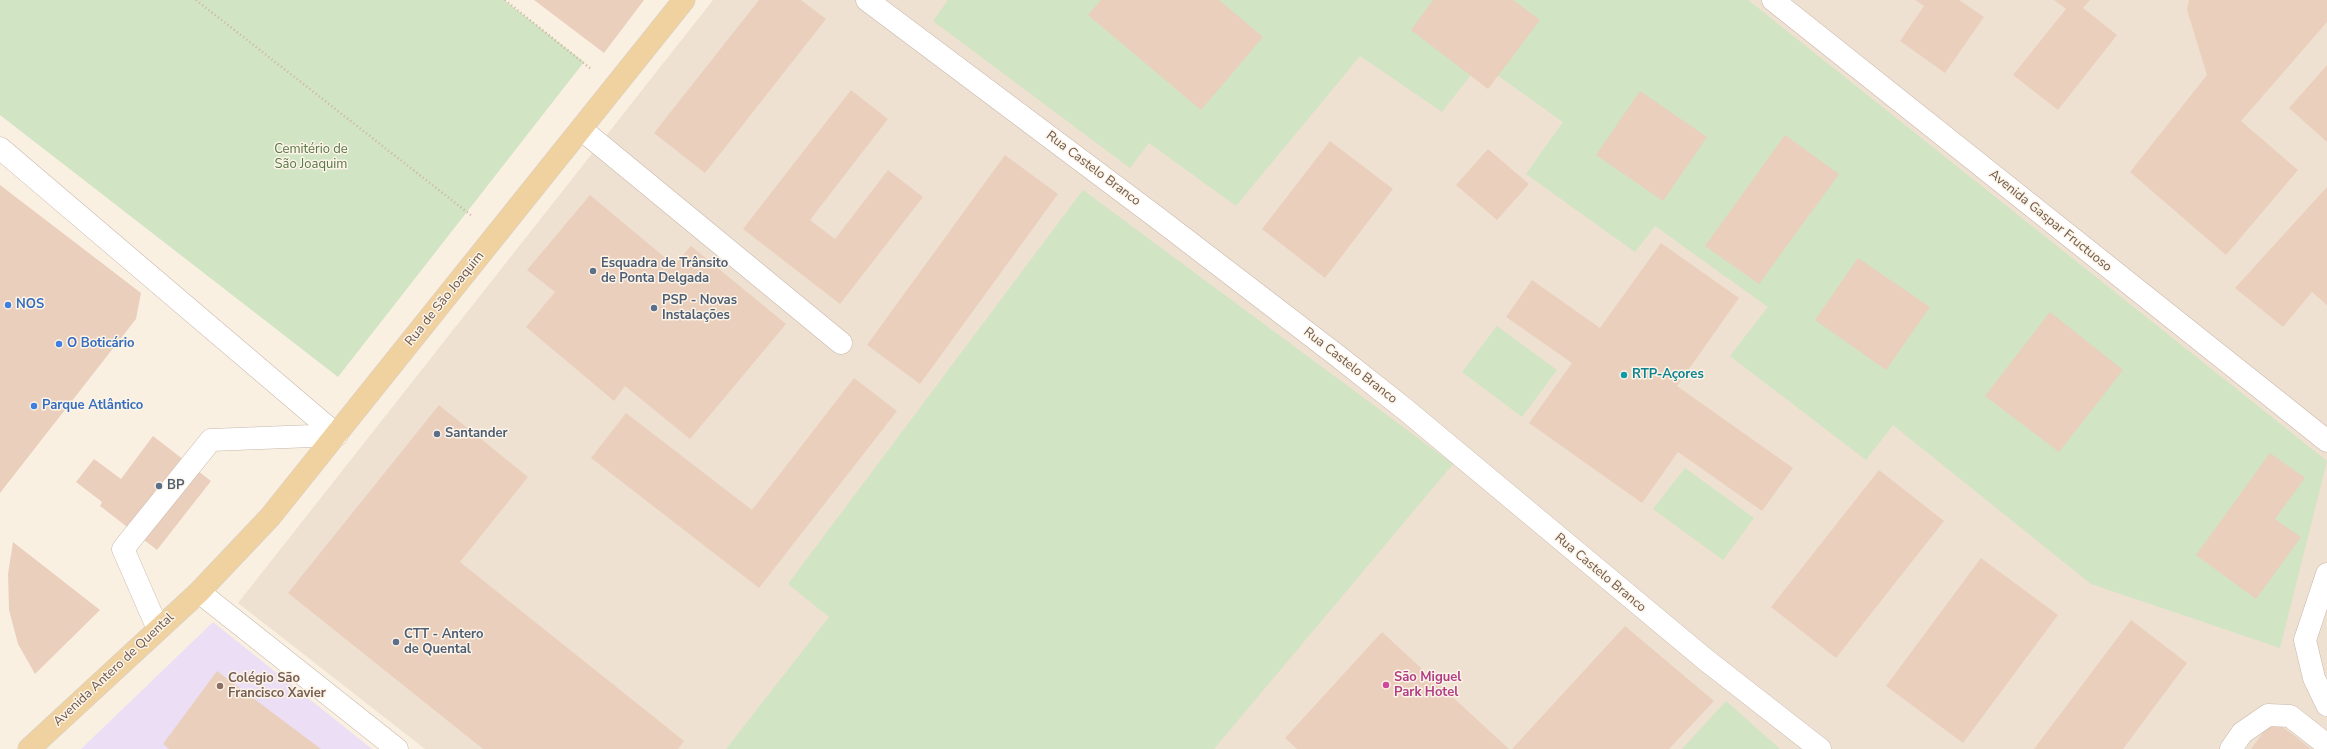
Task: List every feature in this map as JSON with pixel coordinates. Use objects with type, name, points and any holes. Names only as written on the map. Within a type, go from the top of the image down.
[{"type":"main road","name":"Rua de São Joaquim","points":[[199,592],[270,517],[684,0]]},
{"type":"main road","name":"Avenida Antero de Quental","points":[[29,749],[199,592]]},
{"type":"street","name":"Rua Castelo Branco","points":[[867,0],[1153,214],[1339,357],[1406,410],[1706,660],[1820,749]]},
{"type":"street","name":"Avenida Gaspar Fructuoso","points":[[1773,0],[2327,441]]},
{"type":"street","points":[[581,130],[841,343]]},
{"type":"street","points":[[0,148],[337,435]]},
{"type":"street","points":[[158,629],[123,549],[211,440],[337,435]]},
{"type":"street","points":[[2327,574],[2305,640],[2314,678],[2327,705]]},
{"type":"street","points":[[199,592],[397,749]]},
{"type":"street","points":[[2231,749],[2242,733],[2268,715],[2290,716],[2327,745]]},
{"type":"path","points":[[196,0],[496,235]]},
{"type":"path","points":[[505,0],[615,88]]},
{"type":"shaded area","points":[[713,0],[2327,0],[2327,749],[425,749],[238,603]]},
{"type":"shaded area","name":"Colégio São Francisco Xavier","points":[[213,622],[372,749],[81,749]]},
{"type":"green space","name":"Cemitério de São Joaquim","points":[[0,0],[504,0],[584,62],[338,377],[0,115]]},
{"type":"green space","points":[[948,0],[1748,0],[2327,461],[2280,648],[2091,584],[1893,425],[1866,460],[1730,356],[1768,307],[1655,226],[1635,252],[1526,174],[1563,122],[1480,63],[1442,112],[1360,56],[1236,206],[1149,143],[1130,168],[933,21]]},
{"type":"green space","points":[[1083,190],[1453,464],[1214,749],[726,749],[829,617],[788,584]]},
{"type":"green space","points":[[1497,326],[1557,370],[1522,417],[1462,372]]},
{"type":"green space","points":[[1685,468],[1754,518],[1723,560],[1653,509]]},
{"type":"green space","points":[[1726,701],[1780,749],[1682,749]]},
{"type":"building","points":[[534,0],[644,0],[604,53]]},
{"type":"building","points":[[759,0],[801,0],[826,19],[705,173],[654,133]]},
{"type":"building","points":[[1101,0],[1219,0],[1263,37],[1201,110],[1088,15]]},
{"type":"building","points":[[1433,0],[1513,0],[1540,20],[1488,89],[1411,30]]},
{"type":"building","points":[[1915,0],[1959,0],[1984,17],[1945,73],[1900,41],[1924,6]]},
{"type":"building","points":[[2054,0],[2090,0],[2083,8],[2117,35],[2058,110],[2013,75],[2066,9]]},
{"type":"building","points":[[2189,0],[2327,0],[2327,22],[2241,121],[2298,170],[2226,255],[2130,172],[2207,75],[2187,10]]},
{"type":"building","points":[[2327,65],[2327,142],[2289,108]]},
{"type":"building","points":[[851,90],[888,119],[810,220],[835,239],[888,170],[923,197],[840,304],[743,229]]},
{"type":"building","points":[[1640,91],[1707,137],[1663,201],[1596,155]]},
{"type":"building","points":[[1785,135],[1839,174],[1759,284],[1705,246]]},
{"type":"building","points":[[1330,141],[1393,189],[1325,278],[1262,229]]},
{"type":"building","points":[[1488,149],[1529,184],[1497,220],[1456,185]]},
{"type":"building","points":[[1005,155],[1058,194],[920,384],[867,345]]},
{"type":"building","name":"Parque Atlântico","points":[[0,185],[141,293],[136,319],[0,493]]},
{"type":"building","points":[[2327,187],[2327,305],[2312,292],[2283,327],[2235,288]]},
{"type":"building","name":"PSP - Novas Instalações","points":[[590,195],[674,265],[691,246],[786,324],[690,439],[625,386],[614,401],[526,327],[555,292],[527,270]]},
{"type":"building","name":"RTP-Açores","points":[[1661,243],[1739,298],[1677,386],[1793,468],[1762,511],[1678,452],[1642,503],[1529,423],[1572,363],[1506,317],[1532,280],[1600,328]]},
{"type":"building","points":[[1858,258],[1930,307],[1886,370],[1815,320]]},
{"type":"building","points":[[2050,312],[2123,370],[2059,452],[1985,396]]},
{"type":"building","points":[[854,378],[897,411],[759,588],[591,458],[626,413],[752,510]]},
{"type":"building","points":[[439,405],[528,477],[460,562],[684,741],[678,749],[483,749],[288,593]]},
{"type":"building","points":[[153,436],[211,481],[157,550],[100,506],[102,502],[76,482],[94,459],[121,479]]},
{"type":"building","points":[[2270,453],[2305,478],[2275,519],[2301,537],[2256,599],[2196,555]]},
{"type":"building","points":[[1879,470],[1944,521],[1836,658],[1771,607]]},
{"type":"building","points":[[13,542],[100,610],[35,674],[18,644],[9,610],[8,574]]},
{"type":"building","points":[[1981,558],[2058,615],[1963,743],[1886,686]]},
{"type":"building","points":[[2131,620],[2187,663],[2123,749],[2034,749]]},
{"type":"building","points":[[1625,626],[1714,701],[1669,749],[1512,749]]},
{"type":"building","name":"São Miguel Park Hotel","points":[[1382,632],[1509,749],[1297,749],[1285,738]]},
{"type":"building","points":[[217,671],[321,749],[169,749],[163,744]]},
{"type":"building","points":[[2272,720],[2291,733],[2311,749],[2251,749]]},
{"type":"place","name":"Esquadra de Trânsito de Ponta Delgada","points":[[593,271]]},
{"type":"place","name":"NOS","points":[[8,305]]},
{"type":"place","name":"PSP - Novas Instalações","points":[[654,308]]},
{"type":"place","name":"O Boticário","points":[[59,344]]},
{"type":"place","name":"RTP-Açores","points":[[1624,375]]},
{"type":"place","name":"Parque Atlântico","points":[[34,406]]},
{"type":"place","name":"Santander","points":[[437,434]]},
{"type":"place","name":"BP","points":[[159,486]]},
{"type":"place","name":"CTT - Antero de Quental","points":[[396,642]]},
{"type":"place","name":"São Miguel Park Hotel","points":[[1386,685]]},
{"type":"place","name":"Colégio São Francisco Xavier","points":[[220,686]]}]
